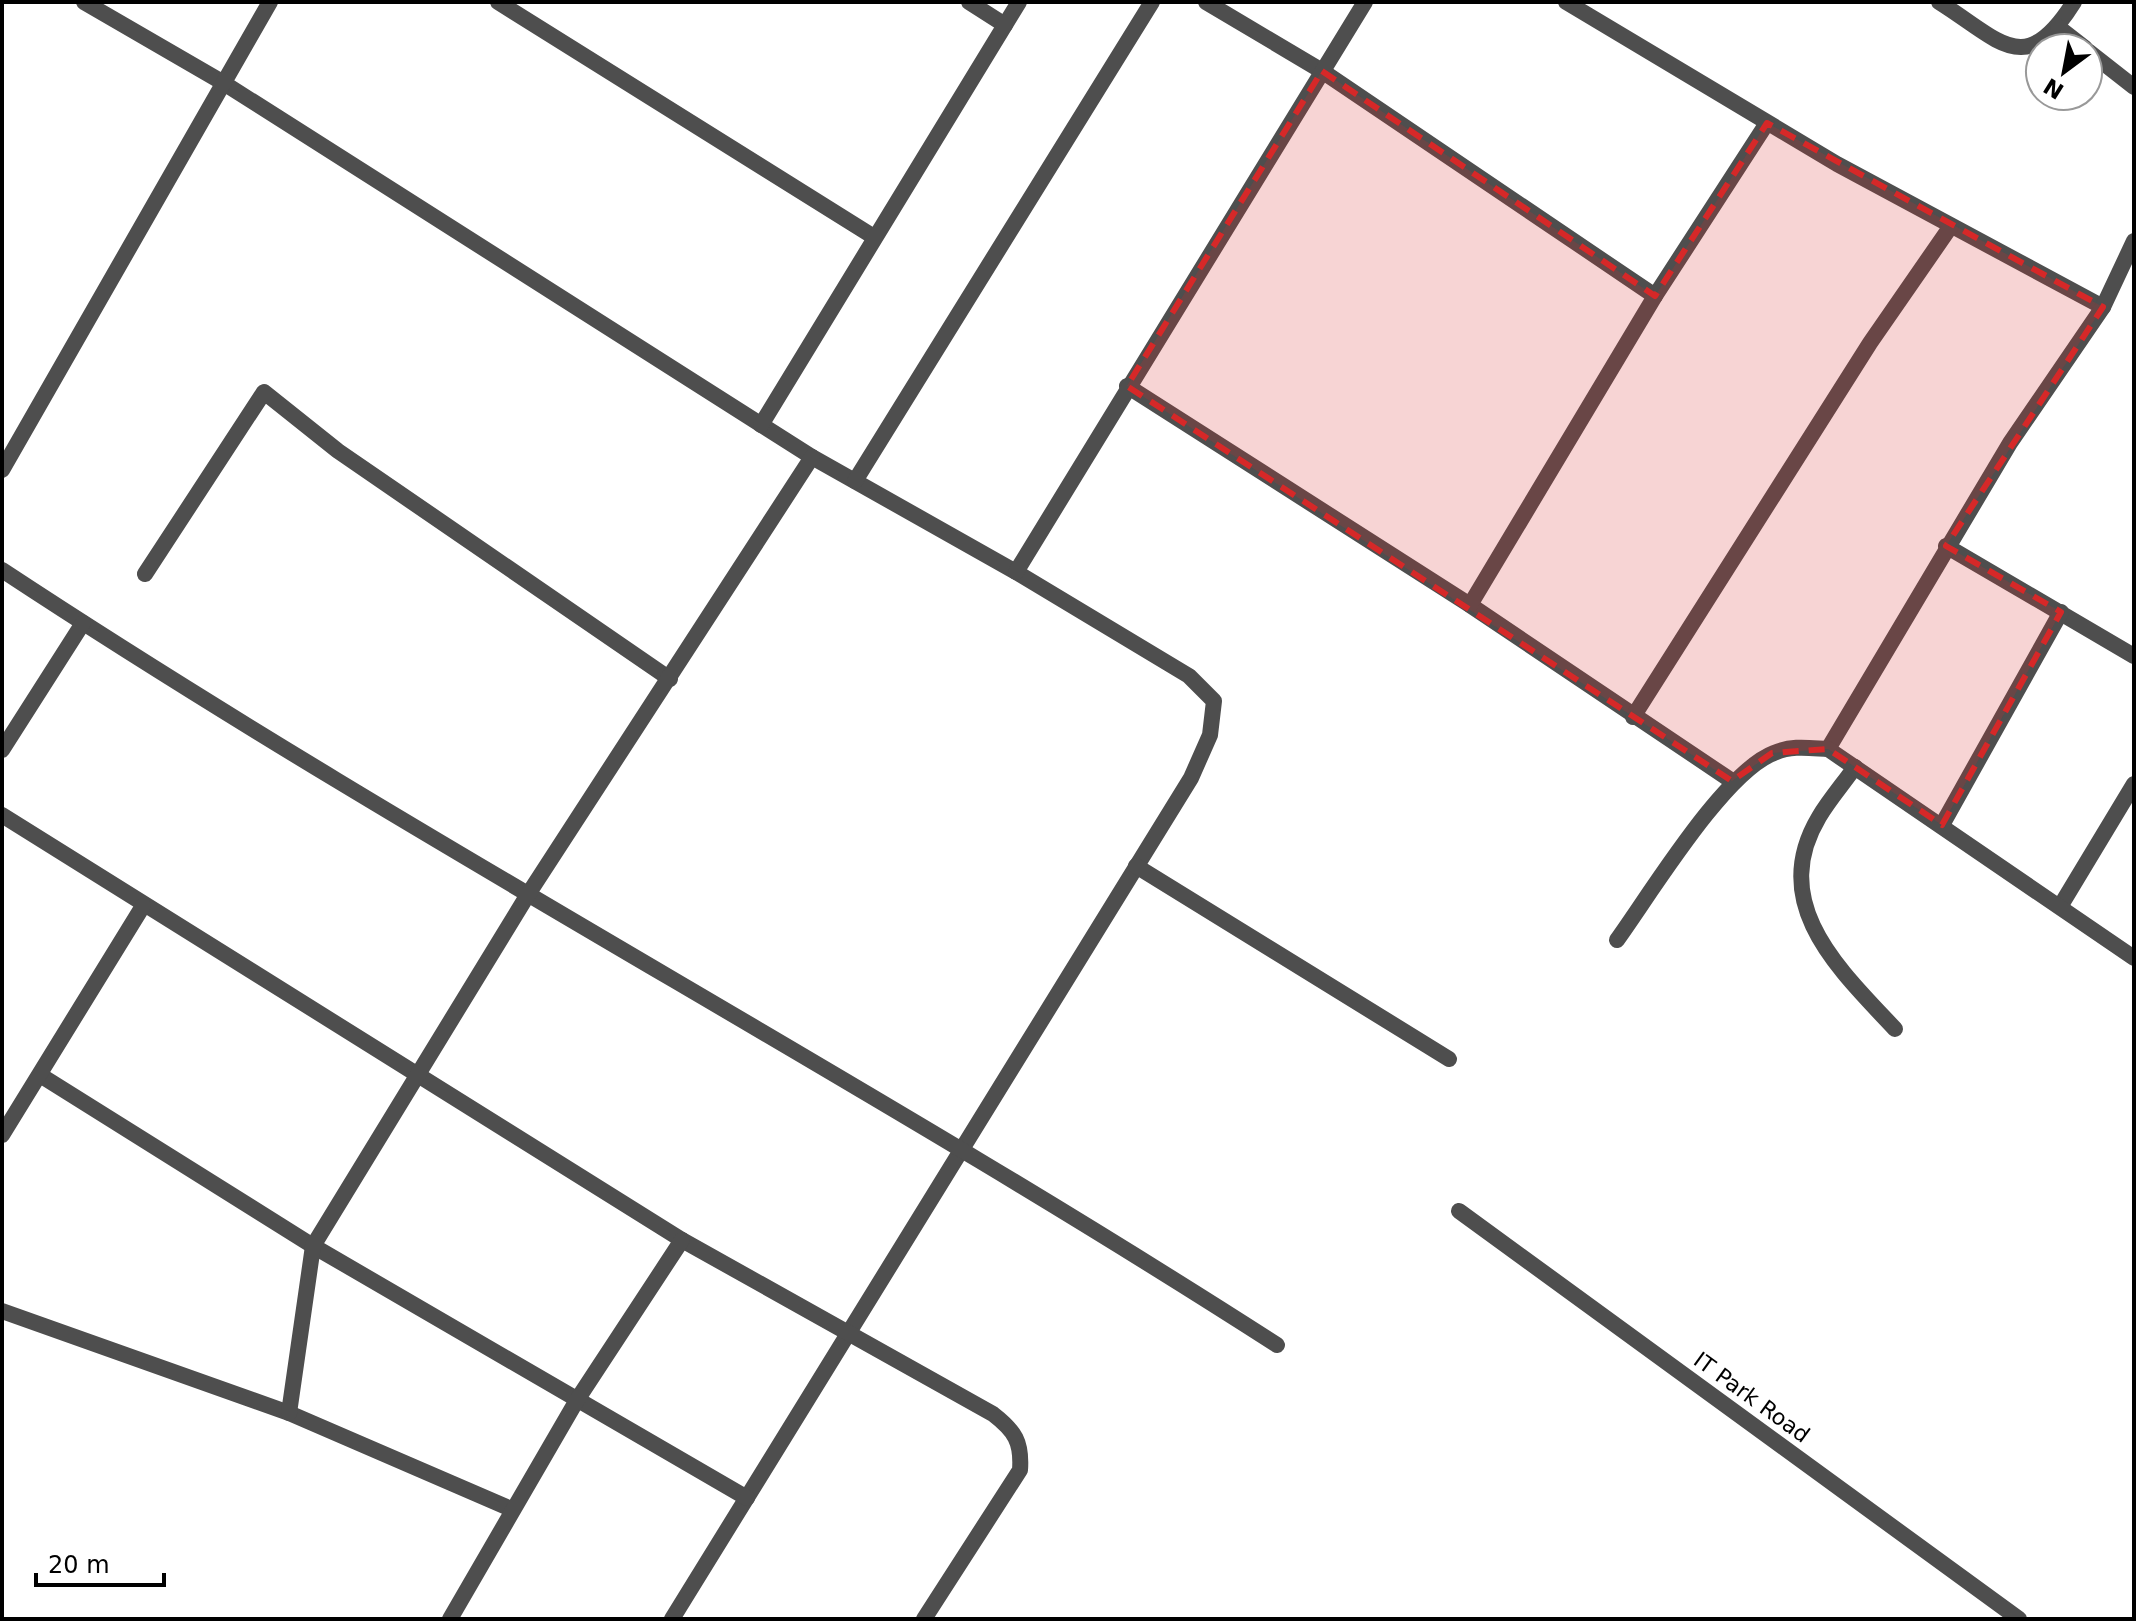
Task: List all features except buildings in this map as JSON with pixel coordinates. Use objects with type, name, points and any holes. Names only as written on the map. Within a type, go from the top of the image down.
[{"type":"street","points":[[84,2],[222,82],[812,457],[1016,572],[1189,676],[1214,701],[1210,735],[1191,778],[965,1150],[847,1334],[672,1619]]},
{"type":"street","points":[[2,470],[270,2]]},
{"type":"street","points":[[498,2],[874,237]]},
{"type":"street","points":[[969,2],[1005,25]]},
{"type":"street","points":[[761,425],[1019,2]]},
{"type":"street","points":[[855,481],[1152,2]]},
{"type":"street","points":[[1206,2],[1322,71],[1655,296]]},
{"type":"street","points":[[1016,572],[1127,386],[1365,2]]},
{"type":"street","points":[[1566,2],[1767,123],[2103,307]]},
{"type":"street","points":[[1939,2],[2004,43],[2027,49],[2041,44],[2058,27],[2074,2]]},
{"type":"street","points":[[2058,27],[2064,32]]},
{"type":"street","points":[[2104,63],[2134,87]]},
{"type":"street","points":[[1470,605],[1655,296],[1767,123]]},
{"type":"street","points":[[1633,717],[1870,343],[1951,226]]},
{"type":"street","points":[[1828,749],[2010,443],[2103,307],[2134,241]]},
{"type":"street","points":[[1127,386],[1470,605],[1732,781]]},
{"type":"street","points":[[145,574],[264,392],[338,451],[670,679]]},
{"type":"street","points":[[289,1413],[313,1246],[527,896],[812,457]]},
{"type":"street","points":[[1946,546],[2134,656]]},
{"type":"street","points":[[2,570],[527,896],[965,1150],[1277,1345]]},
{"type":"street","points":[[1942,825],[2061,612]]},
{"type":"street","points":[[2,750],[83,623]]},
{"type":"street","points":[[1617,940],[1732,781],[1772,753],[1799,746],[1828,749],[2061,905],[2134,958]]},
{"type":"street","points":[[1855,767],[1818,818],[1802,856],[1803,904],[1816,936],[1895,1029]]},
{"type":"street","points":[[2061,905],[2134,784]]},
{"type":"street","points":[[2,815],[143,906],[682,1240],[993,1414],[1013,1430],[1021,1450],[1020,1470],[924,1619]]},
{"type":"street","points":[[1136,866],[1449,1059]]},
{"type":"street","points":[[2,1135],[143,906]]},
{"type":"street","points":[[40,1075],[313,1246],[747,1498]]},
{"type":"street","name":"IT Park Road","points":[[1459,1211],[2019,1619]]},
{"type":"street","points":[[450,1619],[511,1509],[577,1400],[682,1240]]},
{"type":"street","points":[[2,1311],[289,1413],[511,1509]]},
{"type":"highlighted area","points":[[1322,71],[1655,296],[1767,123],[2103,307],[1946,546],[2061,612],[1942,825],[1828,749],[1772,753],[1732,781],[1127,386]]}]
